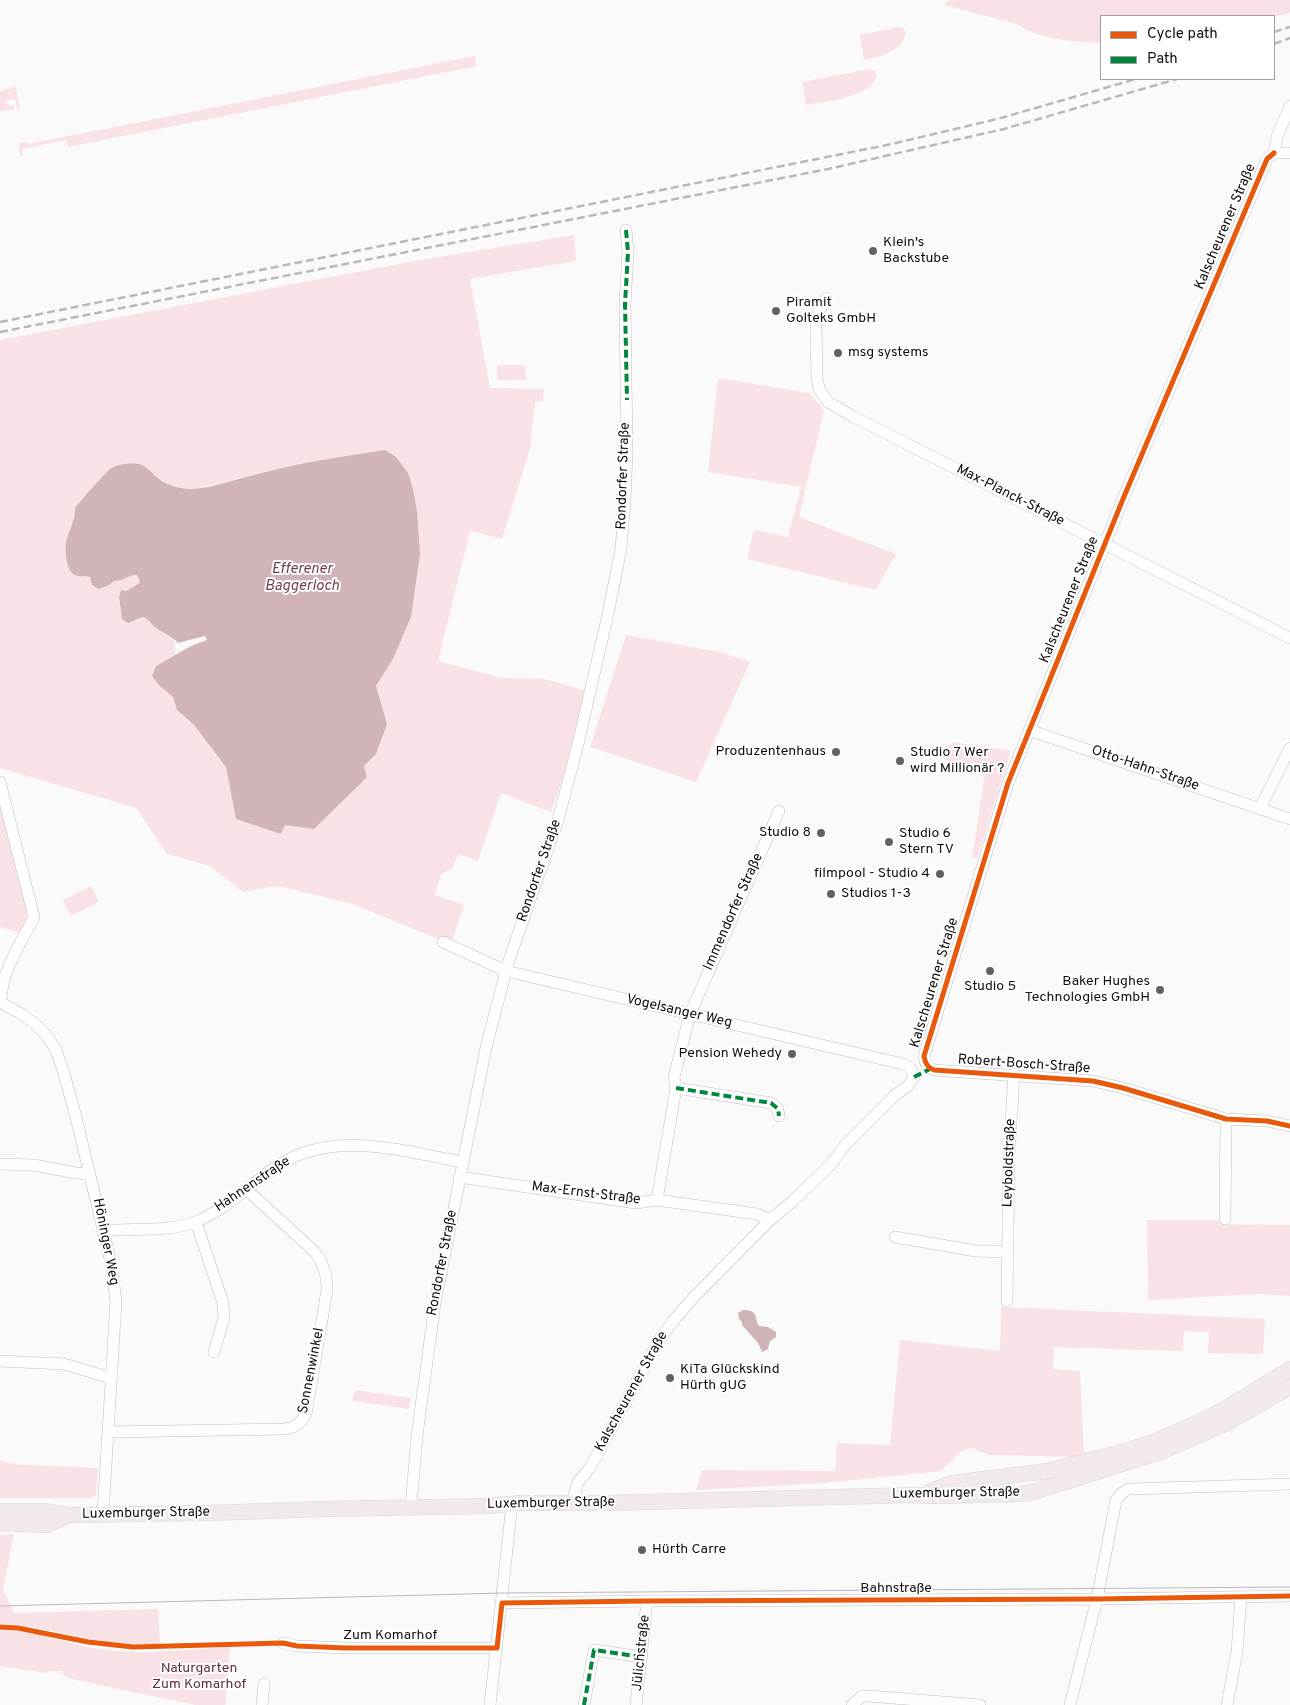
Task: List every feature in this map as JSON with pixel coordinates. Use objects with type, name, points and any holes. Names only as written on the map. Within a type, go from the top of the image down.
[{"type":"main road","points":[[918,1495],[958,1482],[1047,1471],[1153,1442],[1226,1408],[1290,1369]]},
{"type":"main road","name":"Luxemburger Straße","points":[[0,1511],[43,1511],[69,1515],[208,1513],[486,1506],[511,1503],[607,1503],[1033,1492],[1162,1451],[1225,1424],[1290,1387]]},
{"type":"main road","name":"Luxemburger Straße","points":[[0,1523],[47,1524],[69,1515]]},
{"type":"street","name":"Kalscheurener Straße","points":[[930,1069],[925,1061],[925,1051],[1008,783],[1123,499],[1267,159],[1274,153],[1277,138],[1290,106]]},
{"type":"street","points":[[1274,153],[1290,153]]},
{"type":"street","name":"Rondorfer Straße","points":[[411,1507],[417,1436],[435,1303],[490,1029],[506,972],[558,820],[578,744],[621,548],[627,452],[625,304],[628,252],[626,230]]},
{"type":"street","name":"Max-Planck-Straße","points":[[826,298],[818,314],[816,326],[818,389],[828,402],[854,417],[1290,638]]},
{"type":"street","name":"Otto-Hahn-Straße","points":[[1029,730],[1290,819]]},
{"type":"street","points":[[1260,808],[1290,748]]},
{"type":"street","name":"Höninger Weg","points":[[0,782],[34,917],[6,972],[1,1002],[35,1024],[48,1037],[56,1050],[75,1113],[114,1279],[116,1301],[104,1514]]},
{"type":"street","name":"Immendorfer Straße","points":[[657,1200],[676,1088],[674,1077],[690,1014],[779,811]]},
{"type":"street","name":"Vogelsanger Weg","points":[[443,942],[506,972],[903,1064],[910,1067],[914,1077]]},
{"type":"street","name":"Robert-Bosch-Straße","points":[[930,1069],[1014,1074],[1104,1083],[1226,1119],[1267,1121],[1290,1126]]},
{"type":"street","name":"Leyboldstraße","points":[[1007,1301],[1009,1156],[1014,1074]]},
{"type":"street","name":"Kalscheurener Straße","points":[[572,1502],[580,1478],[589,1469],[663,1334],[694,1297],[770,1220],[793,1202],[832,1163],[845,1145],[894,1096],[908,1086],[914,1077]]},
{"type":"street","points":[[676,1088],[771,1103],[778,1109],[779,1116]]},
{"type":"street","points":[[1225,1219],[1226,1119]]},
{"type":"street","name":"Hahnenstraße","points":[[104,1231],[174,1227],[196,1222],[218,1209],[278,1165],[310,1150],[329,1146],[349,1144],[371,1146],[462,1162]]},
{"type":"street","points":[[0,1164],[34,1165],[90,1174]]},
{"type":"street","name":"Max-Ernst-Straße","points":[[460,1177],[636,1203],[657,1200],[758,1214],[770,1220]]},
{"type":"street","name":"Sonnenwinkel","points":[[108,1432],[291,1428],[302,1420],[306,1414],[327,1290],[327,1277],[323,1264],[315,1252],[246,1189]]},
{"type":"street","points":[[196,1222],[223,1303],[224,1318],[214,1352]]},
{"type":"street","points":[[895,1237],[976,1251],[1008,1252]]},
{"type":"street","points":[[0,1360],[64,1364],[111,1378]]},
{"type":"street","points":[[1070,1705],[1097,1599],[1116,1500],[1127,1489],[1290,1484]]},
{"type":"street","points":[[490,1705],[511,1503]]},
{"type":"street","name":"Bahnstraße","points":[[502,1603],[1290,1596]]},
{"type":"street","points":[[1227,1705],[1237,1652],[1241,1597]]},
{"type":"street","name":"Jülichstraße","points":[[636,1705],[647,1601]]},
{"type":"street","name":"Zum Komarhof","points":[[283,1643],[297,1646],[346,1648],[496,1648]]},
{"type":"street","points":[[584,1705],[594,1650],[642,1657]]},
{"type":"street","points":[[262,1705],[264,1684]]},
{"type":"street","points":[[852,1705],[862,1696],[868,1696],[980,1705]]},
{"type":"green space","points":[[948,0],[1290,0],[1290,13],[1275,17],[1275,15],[1100,15],[1100,43],[1068,41],[1047,37],[1027,30],[1017,24],[944,5]]},
{"type":"green space","points":[[900,27],[906,33],[900,45],[883,55],[864,60],[860,35]]},
{"type":"green space","points":[[475,56],[477,66],[68,147],[66,140],[22,149],[23,156],[20,156],[19,143],[27,142],[28,144]]},
{"type":"green space","points":[[869,69],[875,71],[877,77],[865,90],[835,100],[806,105],[802,82]]},
{"type":"green space","points":[[16,87],[20,109],[18,109],[15,99],[6,101],[7,106],[14,105],[15,110],[0,111],[0,91]]},
{"type":"green space","points":[[574,235],[576,261],[470,279],[490,388],[544,389],[543,401],[535,402],[530,449],[502,539],[470,531],[438,661],[501,678],[544,679],[588,691],[573,749],[551,812],[501,793],[478,861],[458,854],[452,869],[441,874],[435,895],[464,905],[451,944],[350,903],[277,886],[243,892],[210,866],[167,854],[136,808],[0,768],[0,340],[414,261]],"holes":[[[385,450],[411,617],[393,659],[376,686],[386,724],[376,754],[364,766],[285,825],[281,834],[236,819],[226,767],[194,725],[177,710],[173,697],[160,686],[156,666],[176,655],[173,638],[156,628],[149,619],[143,617],[136,621],[120,613],[119,597],[121,590],[126,592],[140,582],[137,575],[114,581],[99,589],[90,577],[75,575],[69,530],[76,507],[82,498],[112,468],[135,464],[143,465],[160,480],[176,487],[191,489],[267,471],[337,457]]]},
{"type":"green space","points":[[497,365],[525,365],[526,380],[497,380]]},
{"type":"green space","points":[[718,378],[809,393],[824,410],[799,517],[896,554],[876,590],[747,559],[754,530],[788,537],[801,487],[708,472]]},
{"type":"green space","points":[[626,635],[720,652],[750,662],[696,782],[590,747]]},
{"type":"green space","points":[[954,742],[1011,751],[977,859],[972,858],[986,767],[946,760],[947,754],[941,752]]},
{"type":"green space","points":[[0,796],[27,902],[26,923],[21,933],[0,927]]},
{"type":"green space","points":[[91,886],[99,902],[71,916],[63,900]]},
{"type":"green space","points":[[1147,1220],[1219,1220],[1220,1224],[1290,1225],[1290,1296],[1261,1294],[1148,1300]]},
{"type":"green space","points":[[1001,1307],[1265,1319],[1263,1354],[1208,1353],[1209,1332],[1184,1331],[1183,1351],[1054,1347],[1053,1369],[1080,1371],[1084,1457],[989,1455],[972,1448],[963,1450],[941,1471],[825,1483],[696,1490],[702,1470],[835,1471],[837,1443],[890,1445],[900,1340],[1000,1351]]},
{"type":"green space","points":[[356,1390],[411,1398],[409,1409],[352,1401]]},
{"type":"green space","points":[[0,1460],[12,1464],[98,1468],[96,1495],[91,1498],[0,1498]]},
{"type":"green space","points":[[14,1534],[3,1589],[14,1613],[158,1609],[160,1644],[105,1642],[33,1627],[0,1624],[0,1535]]},
{"type":"green space","name":"Naturgarten Zum Komarhof","points":[[0,1629],[28,1632],[108,1650],[154,1652],[230,1647],[225,1705],[195,1705],[67,1678],[61,1671],[44,1673],[0,1666]]},
{"type":"water","name":"Efferener Baggerloch","points":[[385,450],[396,457],[408,473],[417,512],[420,554],[411,617],[393,659],[376,686],[387,724],[376,754],[364,766],[367,777],[314,829],[285,825],[281,834],[236,819],[226,767],[194,725],[177,710],[173,697],[152,676],[156,666],[191,646],[207,640],[205,636],[178,643],[143,617],[128,623],[122,619],[119,597],[121,590],[126,591],[140,582],[137,575],[114,581],[99,589],[92,585],[90,577],[77,576],[72,573],[67,560],[66,543],[74,518],[75,508],[111,468],[123,464],[141,464],[166,483],[191,489],[295,465]]},
{"type":"water","points":[[743,1310],[751,1311],[755,1314],[759,1326],[768,1327],[776,1332],[776,1337],[770,1341],[768,1349],[762,1352],[758,1343],[742,1325],[738,1313]]},
{"type":"tram line","points":[[0,1606],[503,1593],[1290,1587]]},
{"type":"railway","points":[[1275,32],[1290,27]]},
{"type":"railway","points":[[1275,44],[1290,38]]},
{"type":"railway","points":[[0,322],[892,144],[1001,118],[1133,80]]},
{"type":"railway","points":[[0,332],[828,169],[1004,129],[1174,80]]},
{"type":"marked path","points":[[626,230],[628,252],[625,304],[627,400]]},
{"type":"marked path","points":[[914,1077],[930,1069]]},
{"type":"marked path","points":[[676,1088],[771,1103],[778,1109],[779,1116]]},
{"type":"marked path","points":[[584,1705],[594,1650],[642,1657]]},
{"type":"cycle path","points":[[1274,153],[1267,159],[1123,499],[1008,783],[924,1056],[927,1065],[934,1070],[1093,1081],[1123,1088],[1226,1119],[1267,1121],[1290,1126]]},
{"type":"cycle path","points":[[0,1627],[18,1628],[88,1642],[133,1647],[283,1643],[297,1646],[346,1648],[497,1648],[502,1603],[1290,1596]]},
{"type":"place","name":"Klein's Backstube","points":[[873,251]]},
{"type":"place","name":"Piramit Golteks GmbH","points":[[776,311]]},
{"type":"place","name":"msg systems","points":[[838,353]]},
{"type":"place","name":"Produzentenhaus","points":[[836,752]]},
{"type":"place","name":"Studio 7 Wer wird Millionär ?","points":[[900,761]]},
{"type":"place","name":"Studio 8","points":[[821,833]]},
{"type":"place","name":"Studio 6 Stern TV","points":[[889,842]]},
{"type":"place","name":"filmpool - Studio 4","points":[[940,874]]},
{"type":"place","name":"Studios 1-3","points":[[831,894]]},
{"type":"place","name":"Studio 5","points":[[990,971]]},
{"type":"place","name":"Baker Hughes Technologies GmbH","points":[[1160,990]]},
{"type":"place","name":"Pension Wehedy","points":[[792,1054]]},
{"type":"place","name":"KiTa Glückskind Hürth gUG","points":[[670,1378]]},
{"type":"place","name":"Hürth Carre","points":[[642,1550]]}]
